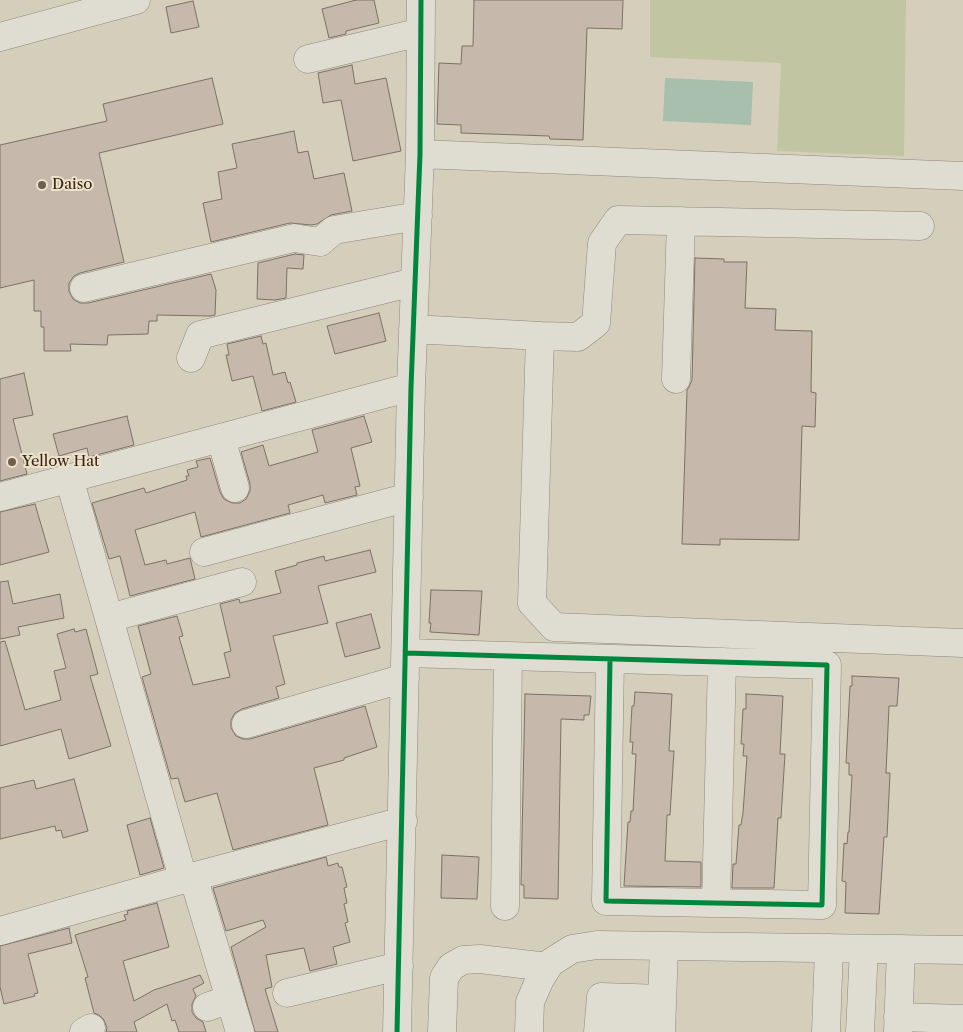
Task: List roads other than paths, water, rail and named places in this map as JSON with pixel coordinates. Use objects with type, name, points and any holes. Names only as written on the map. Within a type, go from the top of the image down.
[{"type":"street","points":[[397,1032],[411,387],[420,154],[421,0]]},
{"type":"street","points":[[0,37],[119,2]]},
{"type":"street","points":[[308,58],[421,32]]},
{"type":"street","points":[[420,154],[963,176]]},
{"type":"street","points":[[84,288],[294,238],[320,242],[334,230],[418,216]]},
{"type":"street","points":[[413,329],[578,337],[596,323],[602,243],[618,220],[920,226]]},
{"type":"street","points":[[676,379],[681,221]]},
{"type":"street","points":[[191,358],[200,336],[414,282]]},
{"type":"street","points":[[540,336],[532,603],[554,627],[963,643]]},
{"type":"street","points":[[0,497],[411,387]]},
{"type":"street","points":[[220,438],[235,488]]},
{"type":"street","points":[[69,478],[181,871],[196,886],[218,1003],[240,1032]]},
{"type":"street","points":[[204,552],[409,497]]},
{"type":"street","points":[[109,618],[242,582]]},
{"type":"street","points":[[505,906],[508,656]]},
{"type":"street","points":[[246,724],[406,665],[508,656],[827,665],[822,905],[606,901],[610,659]]},
{"type":"street","points":[[716,903],[722,662]]},
{"type":"street","points":[[0,931],[188,878],[403,821]]},
{"type":"street","points":[[529,1032],[530,1002],[540,979],[550,962],[572,949],[597,945],[963,950]]},
{"type":"street","points":[[661,1018],[664,947]]},
{"type":"street","points":[[826,1032],[829,948]]},
{"type":"street","points":[[860,1032],[864,948]]},
{"type":"street","points":[[900,949],[898,1024],[963,1019]]},
{"type":"street","points":[[442,1032],[444,978],[451,967],[463,960],[480,959],[547,967]]},
{"type":"street","points":[[287,993],[399,966]]},
{"type":"street","points":[[598,1032],[601,997],[661,1018]]},
{"type":"street","points":[[615,1032],[616,1022],[661,1018]]},
{"type":"place","name":"Daiso","points":[[42,185]]},
{"type":"place","name":"Yellow Hat","points":[[12,462]]}]
